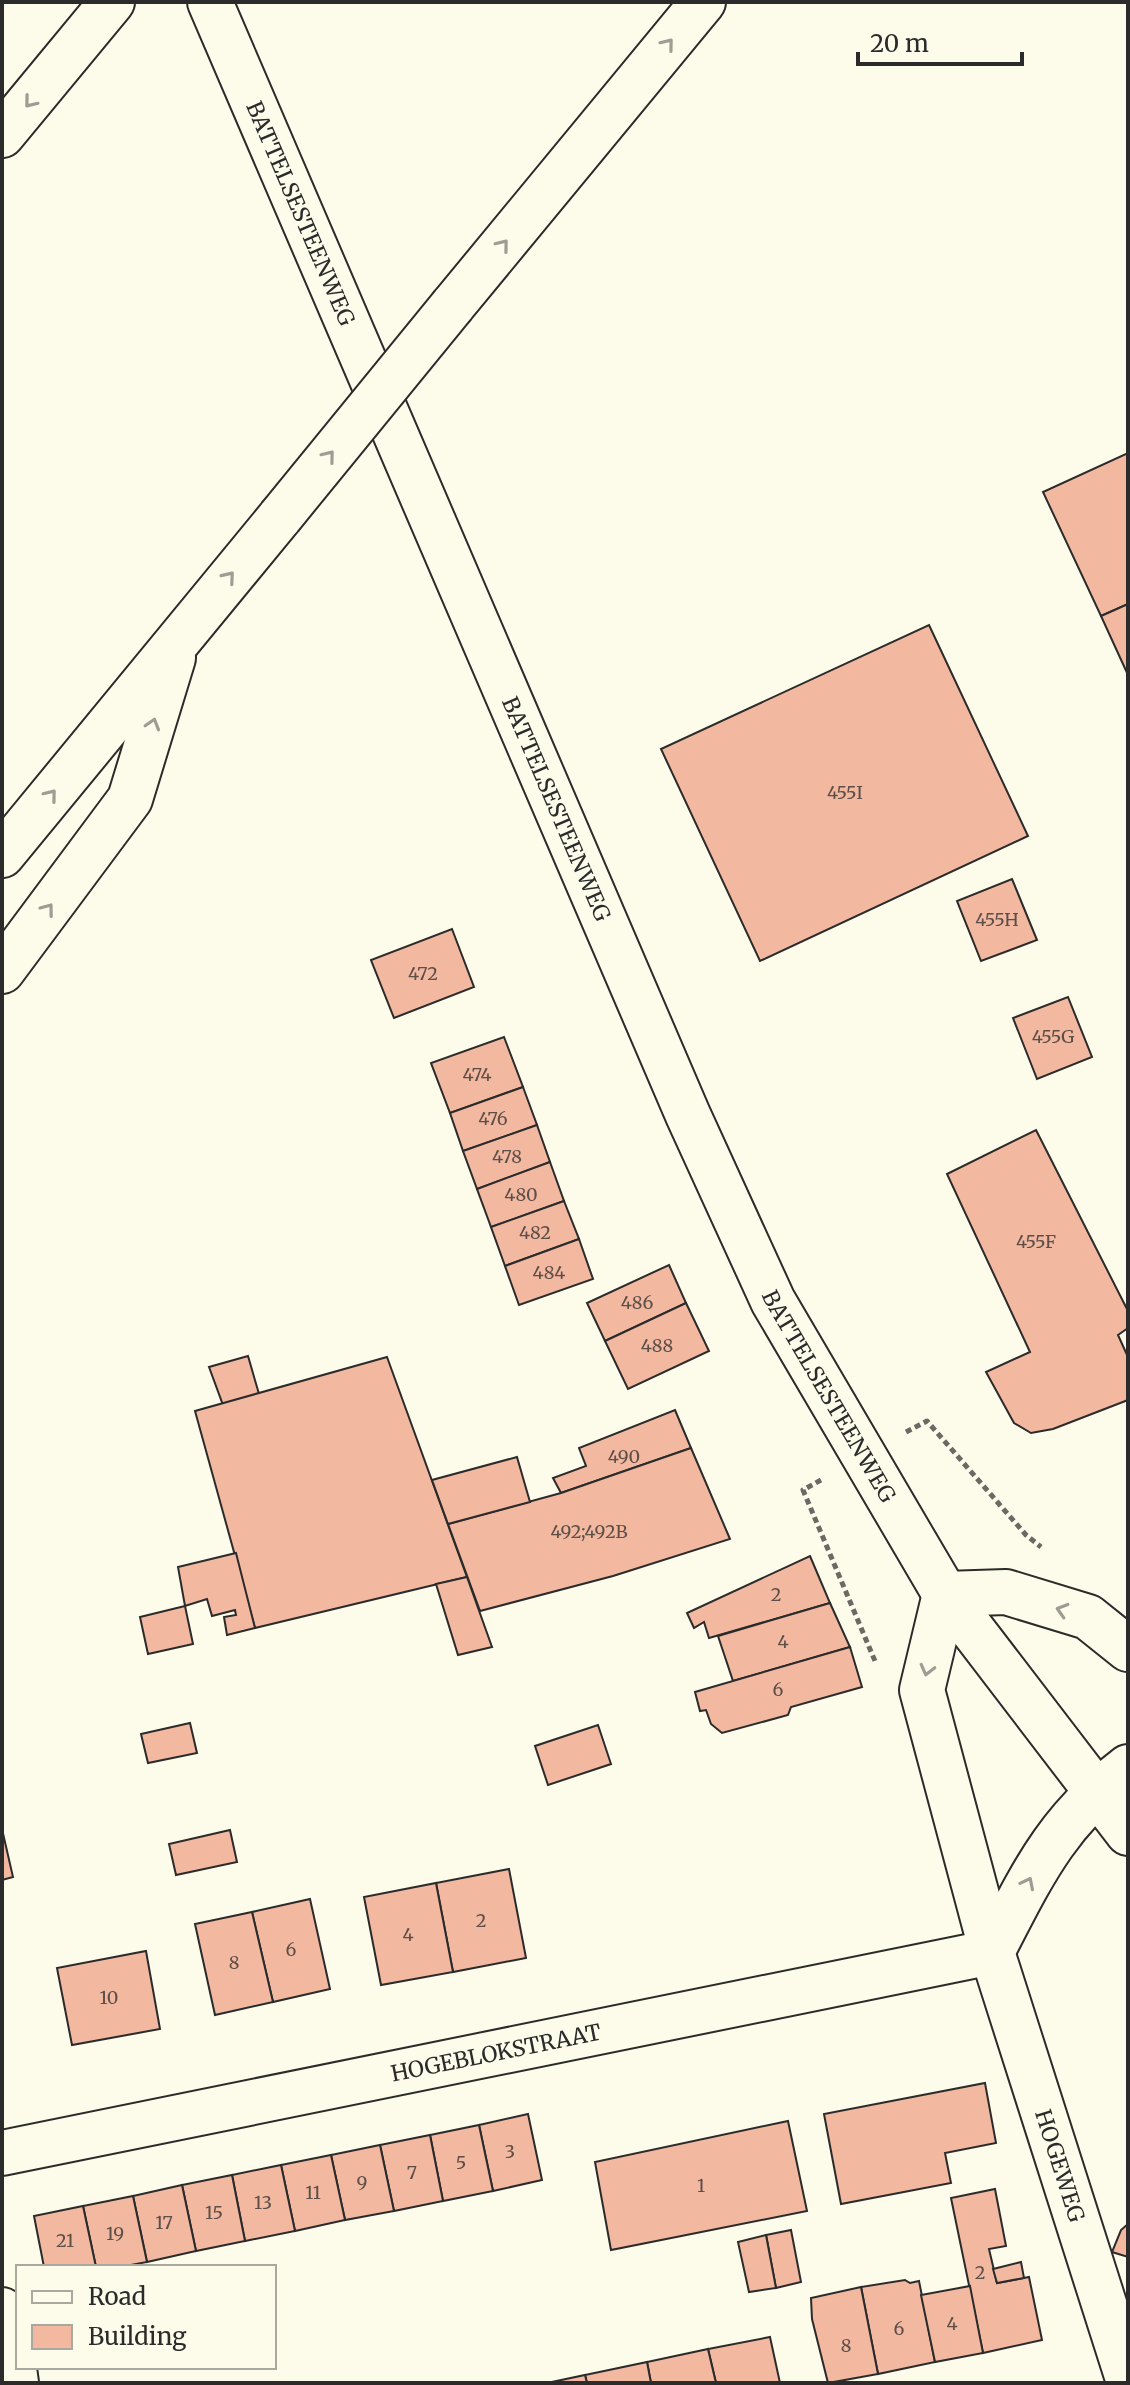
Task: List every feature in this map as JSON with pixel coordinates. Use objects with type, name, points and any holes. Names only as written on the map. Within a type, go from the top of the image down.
[{"type":"main road","points":[[2,135],[112,2]]},
{"type":"main road","name":"BATTELSESTEENWEG","points":[[210,2],[682,1101],[773,1301],[945,1594],[1112,1779],[1128,1833]]},
{"type":"main road","points":[[2,855],[703,2]]},
{"type":"main road","points":[[2,971],[130,799],[179,637]]},
{"type":"main road","points":[[945,1594],[1006,1592],[1088,1617],[1128,1649]]},
{"type":"main road","name":"HOGEWEG","points":[[945,1594],[922,1690],[992,1952],[1128,2379]]},
{"type":"main road","points":[[992,1952],[1034,1871],[1065,1824],[1112,1779]]},
{"type":"main road","name":"HOGEBLOKSTRAAT","points":[[2,2153],[992,1952]]},
{"type":"main road","points":[[2,2310],[8,2325],[16,2383]]},
{"type":"building","points":[[1128,453],[1128,604],[1101,616],[1043,492]]},
{"type":"building","points":[[1128,604],[1128,675],[1101,616]]},
{"type":"building","points":[[929,625],[1028,836],[760,961],[661,749]]},
{"type":"building","points":[[1012,879],[1037,940],[981,961],[957,901]]},
{"type":"building","points":[[452,929],[474,987],[394,1018],[371,960]]},
{"type":"building","points":[[1068,997],[1092,1057],[1037,1079],[1013,1018]]},
{"type":"building","points":[[504,1037],[523,1087],[450,1113],[431,1063]]},
{"type":"building","points":[[523,1087],[537,1125],[463,1151],[450,1113]]},
{"type":"building","points":[[537,1125],[550,1162],[477,1189],[463,1151]]},
{"type":"building","points":[[1036,1130],[1128,1311],[1128,1328],[1118,1335],[1128,1357],[1128,1400],[1053,1429],[1031,1433],[1014,1423],[986,1372],[1030,1352],[947,1174]]},
{"type":"building","points":[[550,1162],[564,1201],[491,1227],[477,1189]]},
{"type":"building","points":[[564,1201],[579,1239],[505,1266],[491,1227]]},
{"type":"building","points":[[579,1239],[593,1279],[519,1305],[505,1266]]},
{"type":"building","points":[[669,1265],[686,1303],[605,1341],[587,1303]]},
{"type":"building","points":[[686,1303],[709,1351],[628,1389],[605,1341]]},
{"type":"building","points":[[248,1356],[259,1394],[223,1405],[209,1367]]},
{"type":"building","points":[[387,1357],[467,1577],[255,1628],[195,1411]]},
{"type":"building","points":[[675,1410],[691,1448],[561,1493],[553,1478],[586,1466],[579,1448]]},
{"type":"building","points":[[691,1448],[730,1539],[613,1576],[480,1611],[448,1524],[561,1493]]},
{"type":"building","points":[[517,1457],[530,1502],[448,1524],[432,1480]]},
{"type":"building","points":[[236,1553],[255,1628],[227,1635],[224,1617],[236,1615],[235,1610],[212,1616],[207,1599],[185,1606],[178,1567]]},
{"type":"building","points":[[810,1556],[830,1603],[709,1638],[704,1622],[694,1628],[687,1613]]},
{"type":"building","points":[[467,1577],[492,1647],[458,1655],[436,1584]]},
{"type":"building","points":[[830,1603],[850,1647],[733,1681],[718,1636]]},
{"type":"building","points":[[185,1606],[193,1644],[148,1654],[140,1617]]},
{"type":"building","points":[[850,1647],[862,1687],[791,1707],[788,1715],[722,1733],[711,1724],[706,1710],[700,1711],[695,1692]]},
{"type":"building","points":[[190,1723],[197,1753],[148,1763],[141,1734]]},
{"type":"building","points":[[598,1725],[611,1764],[548,1785],[535,1746]]},
{"type":"building","points":[[2,1829],[13,1877],[2,1880]]},
{"type":"building","points":[[230,1830],[237,1862],[176,1875],[169,1844]]},
{"type":"building","points":[[509,1869],[526,1958],[453,1972],[436,1883]]},
{"type":"building","points":[[436,1883],[453,1972],[381,1985],[364,1897]]},
{"type":"building","points":[[310,1899],[330,1989],[273,2002],[252,1912]]},
{"type":"building","points":[[252,1912],[273,2002],[215,2015],[195,1924]]},
{"type":"building","points":[[146,1951],[160,2029],[72,2045],[57,1968]]},
{"type":"building","points":[[985,2083],[996,2143],[945,2153],[951,2183],[841,2204],[824,2114]]},
{"type":"building","points":[[528,2114],[542,2180],[493,2191],[479,2125]]},
{"type":"building","points":[[788,2121],[807,2211],[611,2250],[595,2162]]},
{"type":"building","points":[[479,2125],[493,2191],[443,2201],[430,2135]]},
{"type":"building","points":[[430,2135],[443,2201],[394,2211],[380,2145]]},
{"type":"building","points":[[380,2145],[394,2211],[345,2220],[331,2155]]},
{"type":"building","points":[[331,2155],[345,2220],[295,2231],[281,2165]]},
{"type":"building","points":[[281,2165],[295,2231],[245,2241],[232,2175]]},
{"type":"building","points":[[232,2175],[245,2241],[196,2251],[182,2185]]},
{"type":"building","points":[[182,2185],[196,2251],[147,2262],[133,2196]]},
{"type":"building","points":[[995,2189],[1006,2246],[989,2249],[997,2283],[1029,2277],[1042,2340],[983,2353],[951,2198]]},
{"type":"building","points":[[133,2196],[147,2262],[96,2265],[83,2206]]},
{"type":"building","points":[[83,2206],[96,2265],[44,2265],[34,2216]]},
{"type":"building","points":[[1128,2224],[1128,2257],[1112,2252],[1121,2230]]},
{"type":"building","points":[[791,2230],[801,2282],[776,2288],[766,2235]]},
{"type":"building","points":[[766,2235],[776,2288],[749,2292],[738,2242]]},
{"type":"building","points":[[1021,2262],[1024,2278],[997,2283],[993,2269]]},
{"type":"building","points":[[905,2280],[910,2283],[919,2281],[935,2362],[878,2374],[861,2287]]},
{"type":"building","points":[[970,2286],[983,2353],[935,2362],[921,2295]]},
{"type":"building","points":[[861,2287],[878,2374],[828,2383],[812,2319],[811,2298]]},
{"type":"building","points":[[770,2337],[780,2383],[716,2383],[708,2349]]},
{"type":"building","points":[[708,2349],[716,2383],[651,2383],[647,2362]]},
{"type":"building","points":[[647,2362],[651,2383],[587,2383],[585,2375]]},
{"type":"building","points":[[585,2375],[587,2383],[547,2383]]}]
